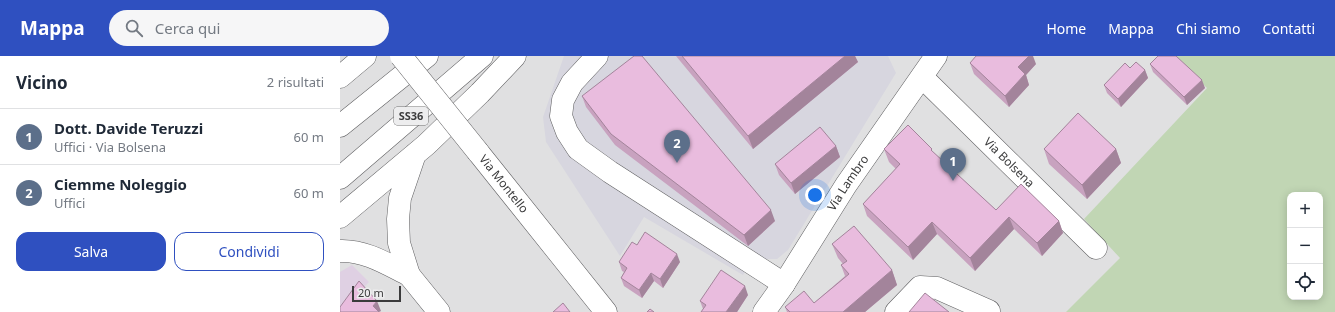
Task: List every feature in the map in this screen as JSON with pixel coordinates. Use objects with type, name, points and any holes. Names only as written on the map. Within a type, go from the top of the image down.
[{"type":"main road","name":"Via Montello","points":[[401,56],[606,312]]},
{"type":"main road","points":[[340,126],[427,56]]},
{"type":"main road","name":"SS36","points":[[340,178],[482,56]]},
{"type":"main road","points":[[340,217],[415,154],[516,56]]},
{"type":"main road","points":[[597,56],[572,83],[563,100],[561,116],[567,132],[578,149],[610,172],[784,284]]},
{"type":"main road","name":"Via Lambro","points":[[764,312],[784,284],[846,185],[936,56]]},
{"type":"main road","points":[[340,76],[362,59]]},
{"type":"main road","name":"Via Bolsena","points":[[922,77],[1096,248]]},
{"type":"main road","points":[[415,154],[400,198],[398,219],[399,243],[409,275],[439,312]]},
{"type":"main road","points":[[340,251],[351,251],[374,257],[409,275]]},
{"type":"main road","points":[[896,312],[920,287],[937,288],[989,310]]},
{"type":"shaded area","points":[[564,56],[888,56],[896,73],[788,250],[777,259],[753,259],[743,275],[644,217],[620,256],[546,142],[543,117]]},
{"type":"shaded area","points":[[352,265],[369,282],[340,312],[340,272]]},
{"type":"green space","points":[[1173,56],[1335,56],[1335,312],[1066,312],[1120,258],[1084,219],[1207,88]]},
{"type":"building","points":[[634,56],[642,56],[771,210],[744,235],[611,134],[582,96]]},
{"type":"building","points":[[682,56],[845,56],[748,136]]},
{"type":"building","points":[[976,56],[1029,56],[1018,67],[1025,74],[1005,96],[970,63]]},
{"type":"building","points":[[1158,56],[1176,56],[1202,80],[1184,97],[1150,64]]},
{"type":"building","points":[[1136,62],[1145,70],[1118,99],[1104,85],[1125,63],[1130,68]]},
{"type":"building","points":[[1078,113],[1116,149],[1082,185],[1044,149]]},
{"type":"building","points":[[908,125],[932,149],[931,150],[996,210],[1021,184],[1059,221],[1037,243],[1009,217],[970,258],[932,222],[908,247],[863,204],[900,164],[884,149]]},
{"type":"building","points":[[820,127],[836,146],[791,183],[775,164]]},
{"type":"building","points":[[854,226],[892,270],[843,312],[790,312],[785,307],[804,291],[814,303],[849,274],[841,265],[847,261],[832,244]]},
{"type":"building","points":[[645,232],[677,254],[660,279],[651,273],[639,290],[621,278],[627,268],[619,262],[632,242],[637,245]]},
{"type":"building","points":[[721,270],[745,286],[726,312],[701,312],[706,305],[700,301]]},
{"type":"building","points":[[359,281],[377,301],[373,306],[379,312],[340,312],[340,307]]},
{"type":"building","points":[[925,293],[949,312],[909,312]]},
{"type":"building","points":[[563,303],[570,312],[553,312]]},
{"type":"building","points":[[650,309],[654,312],[647,312]]},
{"type":"place","name":"Ciemme Noleggio","points":[[677,163]]},
{"type":"place","name":"Dott. Davide Teruzzi","points":[[953,181]]}]
